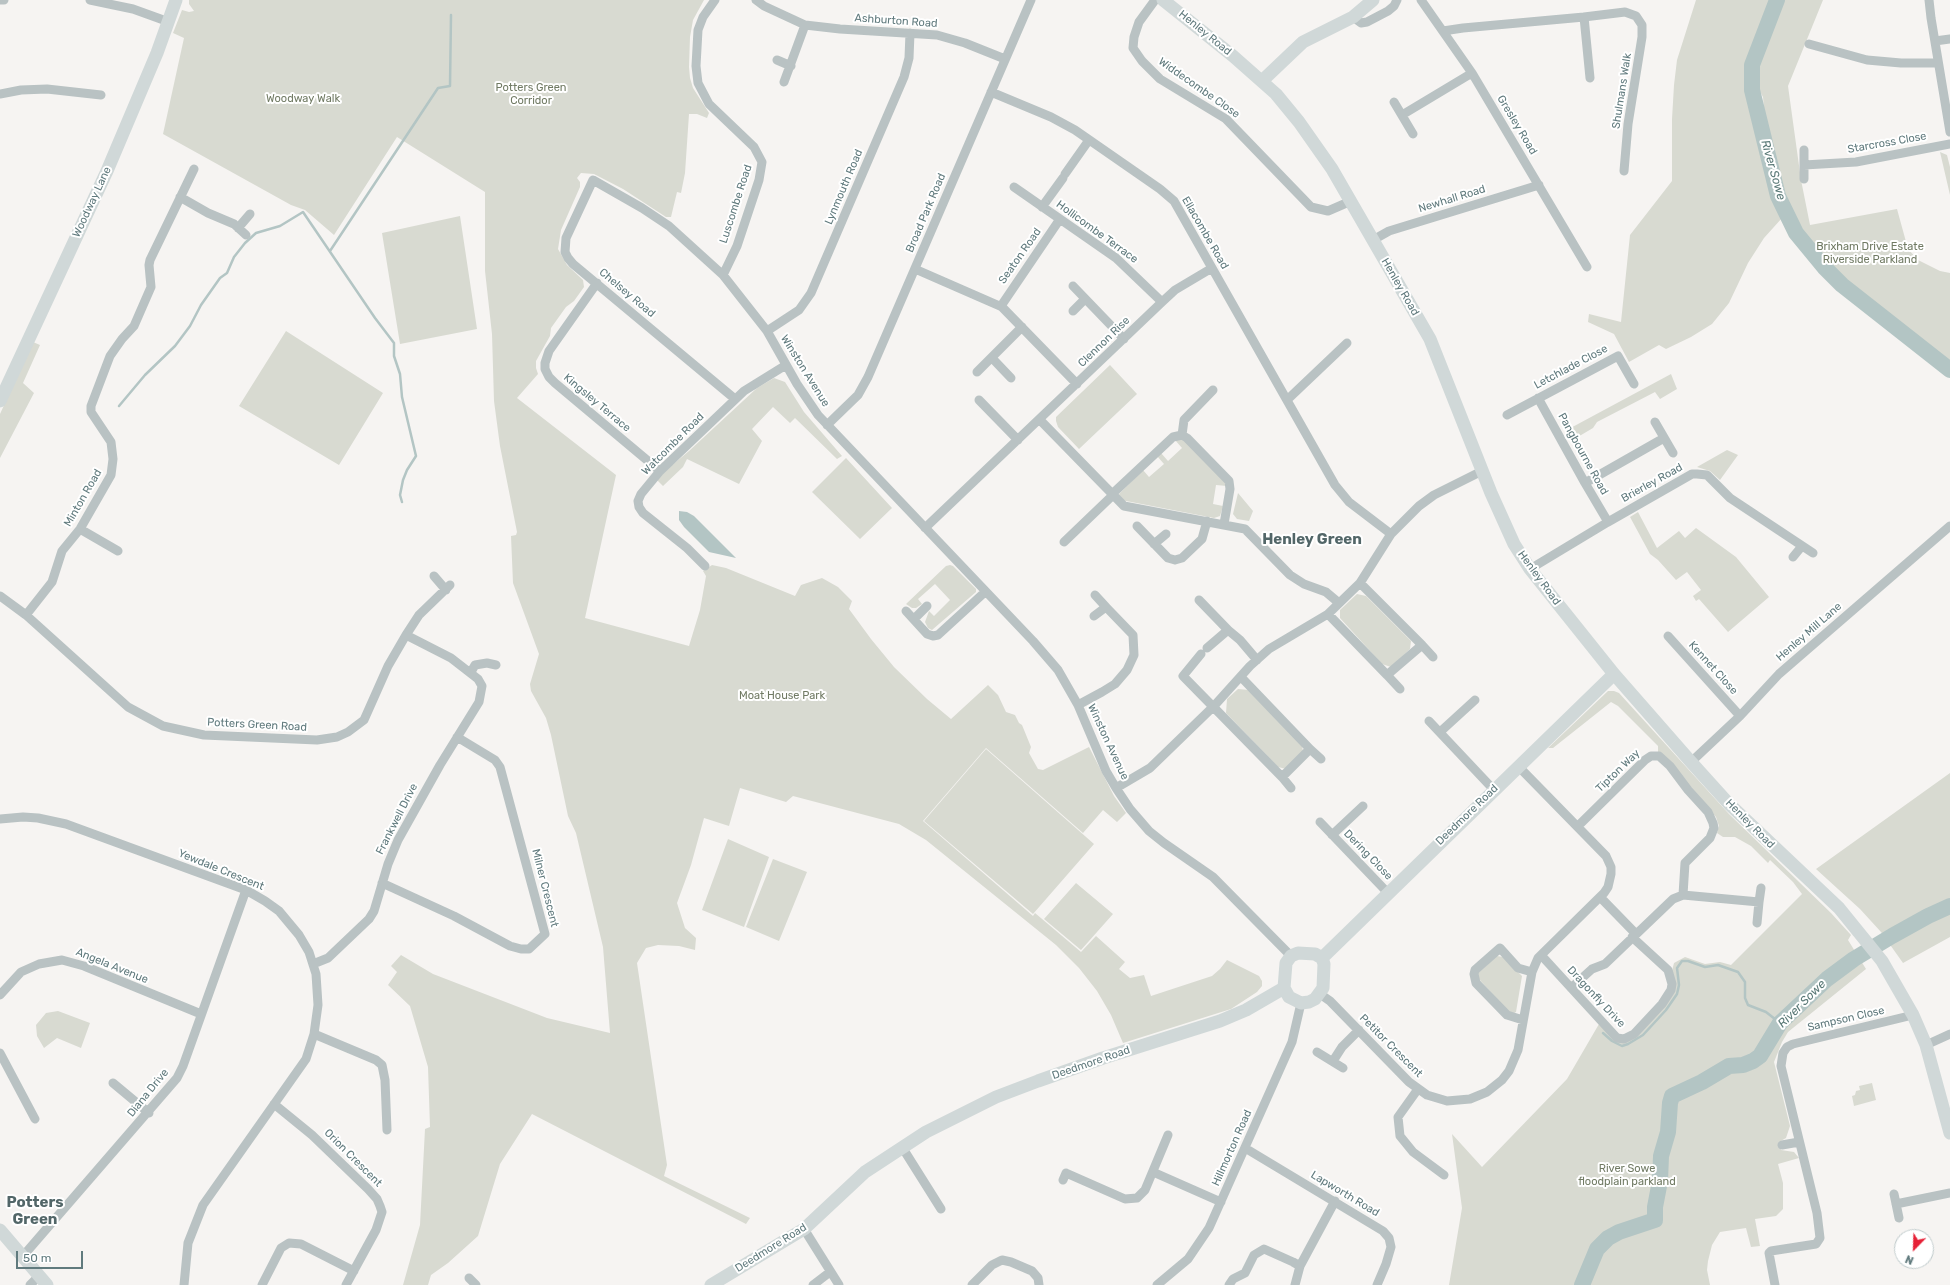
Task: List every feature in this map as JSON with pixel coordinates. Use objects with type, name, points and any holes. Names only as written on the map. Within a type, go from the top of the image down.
[{"type":"street","points":[[90,0],[133,9],[169,22]]},
{"type":"street","name":"Woodway Lane","points":[[1,397],[107,171],[169,22],[176,0]]},
{"type":"street","name":"Luscombe Road","points":[[715,0],[703,17],[698,30],[696,66],[698,83],[709,104],[754,147],[762,162],[761,174],[737,246],[723,275]]},
{"type":"street","name":"Ashburton Road","points":[[756,0],[764,6],[805,25],[840,29],[946,36],[1005,59]]},
{"type":"street","name":"Broad Park Road","points":[[827,425],[853,400],[863,388],[1031,0]]},
{"type":"street","name":"Widdecombe Close","points":[[1154,0],[1139,22],[1134,37],[1133,48],[1160,79],[1226,119],[1311,207],[1328,211],[1351,201]]},
{"type":"street","name":"Henley Road","points":[[1163,0],[1263,80],[1299,122],[1332,169],[1430,339],[1463,419],[1482,471],[1514,544],[1530,570],[1614,674],[1691,762],[1734,809],[1839,908],[1862,934],[1882,961],[1913,1015],[1926,1045],[1950,1132]]},
{"type":"street","points":[[1263,80],[1303,42],[1353,17],[1373,0]]},
{"type":"street","points":[[1353,17],[1361,23],[1367,22],[1388,11],[1394,6],[1397,0]]},
{"type":"street","name":"Gresley Road","points":[[1421,0],[1472,73],[1587,267]]},
{"type":"street","points":[[1929,0],[1938,63],[1950,128]]},
{"type":"street","name":"Shulmans Walk","points":[[1584,16],[1626,12],[1640,19],[1643,31],[1628,124],[1624,171]]},
{"type":"street","points":[[1443,31],[1584,16],[1590,78]]},
{"type":"street","points":[[784,82],[805,25]]},
{"type":"street","name":"Lynmouth Road","points":[[767,331],[798,310],[811,293],[904,77],[909,58],[910,33]]},
{"type":"street","points":[[1935,41],[1950,39]]},
{"type":"street","points":[[1809,44],[1867,60],[1901,63],[1938,63]]},
{"type":"street","points":[[777,60],[791,66]]},
{"type":"street","points":[[1402,115],[1472,73]]},
{"type":"street","points":[[0,94],[21,90],[47,89],[101,95]]},
{"type":"street","name":"Ellacombe Road","points":[[991,92],[1051,117],[1073,133],[1089,140],[1167,194],[1177,207],[1335,485],[1342,495],[1391,534]]},
{"type":"street","points":[[1394,102],[1413,134]]},
{"type":"street","points":[[1042,207],[1089,140]]},
{"type":"street","name":"Starcross Close","points":[[1804,164],[1856,162],[1950,144]]},
{"type":"street","points":[[1804,150],[1804,179]]},
{"type":"street","name":"Minton Road","points":[[26,615],[52,582],[59,556],[80,529],[111,475],[113,459],[111,442],[91,412],[90,406],[110,356],[122,339],[134,326],[150,287],[150,260],[194,169]]},
{"type":"street","name":"Winston Avenue","points":[[593,180],[642,208],[669,226],[723,275],[767,331],[807,401],[827,425],[1033,641],[1058,670],[1068,685],[1078,705],[1116,788],[1130,809],[1149,831],[1213,877],[1291,956]]},
{"type":"street","name":"Chelsey Road","points":[[593,180],[566,238],[565,252],[573,264],[736,399]]},
{"type":"street","name":"Newhall Road","points":[[1373,240],[1389,230],[1539,185]]},
{"type":"street","name":"Hollicombe Terrace","points":[[1014,187],[1125,265],[1162,302]]},
{"type":"street","points":[[180,197],[208,213],[234,224],[246,235]]},
{"type":"street","points":[[238,228],[250,214]]},
{"type":"street","name":"Seaton Road","points":[[1001,306],[1060,219]]},
{"type":"street","name":"Clennon Rise","points":[[925,528],[1175,290],[1212,268]]},
{"type":"street","points":[[915,269],[1001,306],[1077,384]]},
{"type":"street","name":"Kingsley Terrace","points":[[596,283],[549,351],[545,363],[546,369],[549,377],[555,384],[660,471]]},
{"type":"street","points":[[1073,286],[1124,339]]},
{"type":"street","points":[[1073,311],[1085,299]]},
{"type":"street","points":[[977,372],[1022,327]]},
{"type":"street","points":[[1287,400],[1347,344]]},
{"type":"street","name":"Letchlade Close","points":[[1507,415],[1618,356],[1634,384]]},
{"type":"street","points":[[992,358],[1011,378]]},
{"type":"street","name":"Watcombe Road","points":[[706,566],[687,548],[643,513],[639,507],[638,501],[641,494],[660,471],[736,399],[753,384],[786,365]]},
{"type":"street","points":[[1182,435],[1184,420],[1213,390]]},
{"type":"street","name":"Pangbourne Road","points":[[1538,398],[1608,522]]},
{"type":"street","points":[[979,400],[1018,440]]},
{"type":"street","points":[[1040,420],[1124,506],[1245,529],[1290,575],[1304,584],[1326,592],[1339,603]]},
{"type":"street","points":[[1655,422],[1673,454]]},
{"type":"street","points":[[1064,542],[1173,437],[1182,435],[1187,438],[1229,481],[1230,489],[1224,524]]},
{"type":"street","points":[[1585,483],[1664,438]]},
{"type":"street","points":[[1116,788],[1150,768],[1214,706],[1257,660],[1278,644],[1328,614],[1360,583],[1391,534],[1408,516],[1434,495],[1482,471]]},
{"type":"street","name":"Brierley Road","points":[[1530,570],[1608,522],[1692,474],[1702,474],[1710,478],[1730,498],[1814,553]]},
{"type":"street","points":[[1137,526],[1168,558],[1179,560],[1202,539],[1207,522]]},
{"type":"street","name":"Henley Mill Lane","points":[[1691,762],[1740,716],[1779,674],[1950,526]]},
{"type":"street","points":[[80,529],[118,551]]},
{"type":"street","points":[[1154,544],[1166,534]]},
{"type":"street","points":[[1793,558],[1802,546]]},
{"type":"street","name":"Potters Green Road","points":[[0,596],[26,615],[128,707],[145,718],[174,729],[233,737],[326,740],[348,732],[364,720],[388,666],[406,635],[419,615],[448,588],[434,576]]},
{"type":"street","points":[[1360,583],[1433,657]]},
{"type":"street","points":[[906,611],[927,634],[932,636],[938,635],[985,592]]},
{"type":"street","points":[[1078,705],[1115,684],[1127,670],[1134,655],[1133,636],[1095,595]]},
{"type":"street","points":[[1199,600],[1228,630],[1240,640],[1257,660]]},
{"type":"street","points":[[914,620],[927,606]]},
{"type":"street","points":[[1094,616],[1106,607]]},
{"type":"street","points":[[1328,614],[1400,689]]},
{"type":"street","points":[[1228,630],[1204,651],[1183,676],[1214,706],[1291,788]]},
{"type":"street","points":[[406,635],[434,648],[471,672],[475,665],[487,663],[496,665]]},
{"type":"street","name":"Kennet Close","points":[[1668,636],[1740,716]]},
{"type":"street","points":[[1387,675],[1422,645]]},
{"type":"street","name":"Frankwell Drive","points":[[313,964],[328,958],[369,919],[374,911],[388,864],[398,840],[457,737],[479,702],[482,693],[482,686],[471,672]]},
{"type":"street","name":"Deedmore Road","points":[[1322,958],[1388,892],[1614,674]]},
{"type":"street","points":[[1241,677],[1310,750],[1321,759]]},
{"type":"street","points":[[1440,732],[1475,700]]},
{"type":"street","points":[[1429,721],[1494,790]]},
{"type":"street","name":"Milner Crescent","points":[[382,883],[454,916],[510,946],[521,950],[530,949],[545,934],[500,768],[495,760],[457,737]]},
{"type":"street","points":[[1282,777],[1310,750]]},
{"type":"street","name":"Tipton Way","points":[[1578,826],[1644,760],[1651,756],[1659,756],[1670,766],[1688,790],[1708,812],[1714,828],[1710,838],[1685,863],[1683,895]]},
{"type":"street","name":"Petitor Crescent","points":[[1320,994],[1330,1001],[1418,1089],[1432,1097],[1447,1101],[1470,1099],[1487,1092],[1502,1080],[1512,1066],[1518,1050],[1532,972],[1540,955],[1600,897],[1608,887],[1611,874],[1611,868],[1606,856],[1518,766]]},
{"type":"street","name":"Dering Close","points":[[1332,835],[1363,806]]},
{"type":"street","name":"Yewdale Crescent","points":[[0,819],[23,817],[38,818],[66,824],[246,890],[266,901],[289,922],[306,946],[317,980],[318,1004],[314,1034],[306,1059],[203,1205],[188,1243],[184,1285]]},
{"type":"street","name":"Dering Close","points":[[1320,822],[1388,892]]},
{"type":"street","points":[[1757,923],[1761,888]]},
{"type":"street","name":"Diana Drive","points":[[23,1256],[149,1112],[180,1073],[246,890]]},
{"type":"street","points":[[1571,988],[1592,968],[1605,964],[1673,899],[1683,895],[1759,902]]},
{"type":"street","name":"Dragonfly Drive","points":[[1540,955],[1617,1038],[1624,1039],[1634,1034],[1662,1004],[1672,984],[1668,970],[1634,936],[1600,897]]},
{"type":"street","points":[[1523,1020],[1507,1015],[1476,983],[1474,974],[1475,970],[1500,948],[1518,968],[1532,972]]},
{"type":"street","points":[[1298,953],[1308,953],[1322,958],[1325,970],[1323,988],[1320,994],[1309,1002],[1301,1003],[1290,997],[1284,988],[1286,963],[1291,956],[1298,953]]},
{"type":"street","name":"Angela Avenue","points":[[0,995],[21,972],[38,964],[62,960],[84,966],[201,1014]]},
{"type":"street","name":"Deedmore Road","points":[[711,1285],[804,1229],[866,1172],[926,1132],[996,1097],[1103,1058],[1220,1021],[1246,1010],[1284,988]]},
{"type":"street","name":"Hillmorton Road","points":[[1157,1285],[1180,1267],[1194,1251],[1209,1228],[1292,1042],[1301,1003]]},
{"type":"street","name":"Sampson Close","points":[[1774,1285],[1769,1253],[1772,1251],[1816,1244],[1820,1238],[1817,1213],[1781,1066],[1783,1053],[1787,1047],[1805,1041],[1913,1015]]},
{"type":"street","points":[[1333,1061],[1342,1047],[1359,1030]]},
{"type":"street","points":[[314,1034],[376,1060],[382,1065],[386,1080],[387,1130]]},
{"type":"street","points":[[1926,1045],[1950,1034]]},
{"type":"street","points":[[1317,1052],[1343,1068]]},
{"type":"street","points":[[0,1053],[35,1118]]},
{"type":"street","points":[[113,1082],[149,1112]]},
{"type":"street","points":[[1418,1089],[1398,1118],[1400,1136],[1413,1152],[1444,1175]]},
{"type":"street","name":"Orion Crescent","points":[[274,1104],[312,1135],[377,1199],[382,1212],[380,1220],[346,1285]]},
{"type":"street","points":[[1063,1180],[1066,1174],[1125,1199],[1138,1198],[1153,1172],[1168,1135]]},
{"type":"street","points":[[1782,1145],[1799,1142]]},
{"type":"street","points":[[902,1147],[941,1209]]},
{"type":"street","name":"Lapworth Road","points":[[1245,1148],[1383,1231],[1389,1238],[1391,1247],[1389,1256],[1376,1285]]},
{"type":"street","points":[[1153,1172],[1221,1202]]},
{"type":"street","points":[[1896,1204],[1950,1193]]},
{"type":"street","points":[[1894,1194],[1898,1218]]},
{"type":"street","points":[[1294,1285],[1300,1266],[1335,1201]]},
{"type":"street","points":[[804,1229],[839,1285]]},
{"type":"street","points":[[0,1230],[23,1256],[39,1282]]},
{"type":"street","points":[[262,1285],[281,1248],[289,1243],[301,1244],[354,1271]]},
{"type":"street","points":[[1229,1285],[1233,1279],[1245,1273],[1254,1255],[1259,1250],[1264,1249],[1300,1266]]},
{"type":"street","points":[[972,1285],[992,1265],[1002,1260],[1011,1262],[1032,1271],[1038,1278],[1039,1285]]},
{"type":"street","points":[[813,1285],[821,1277],[830,1272]]},
{"type":"green space","points":[[189,0],[704,0],[693,20],[690,37],[689,67],[693,88],[709,113],[707,118],[697,114],[689,114],[685,173],[681,193],[677,192],[671,217],[666,217],[623,189],[594,174],[581,173],[577,178],[580,182],[580,187],[561,230],[558,249],[567,265],[583,280],[584,287],[574,301],[566,307],[551,328],[550,336],[536,361],[538,374],[517,398],[616,475],[585,618],[689,646],[700,610],[706,576],[703,571],[712,565],[726,568],[795,596],[801,585],[822,578],[838,587],[852,601],[849,609],[894,667],[927,699],[951,719],[988,685],[998,695],[1006,712],[1015,715],[1019,723],[1022,725],[1031,747],[1029,753],[1038,769],[1043,770],[1089,747],[1114,796],[1126,813],[1117,822],[1103,810],[1083,833],[986,748],[923,821],[1033,916],[1035,913],[1081,952],[1096,936],[1125,962],[1119,969],[1130,978],[1144,975],[1151,996],[1212,976],[1227,960],[1259,976],[1262,981],[1262,986],[1257,992],[1231,1009],[1123,1043],[1111,1015],[1097,991],[1079,968],[1056,945],[926,840],[899,824],[793,796],[786,802],[740,788],[729,826],[704,818],[691,865],[677,903],[685,928],[696,938],[695,950],[679,946],[658,945],[646,948],[637,963],[667,1165],[664,1176],[750,1218],[746,1224],[532,1114],[500,1164],[478,1236],[448,1263],[431,1275],[428,1285],[403,1285],[420,1225],[425,1129],[430,1127],[428,1067],[410,1006],[388,985],[397,972],[391,966],[401,955],[433,974],[547,1018],[610,1033],[603,947],[576,833],[568,816],[551,735],[546,718],[531,691],[530,684],[539,654],[513,583],[511,536],[516,535],[517,532],[500,446],[494,401],[492,334],[485,271],[485,192],[397,137],[334,235],[305,210],[291,205],[163,134],[184,38],[173,33],[182,10],[189,12],[194,11],[189,4]]},
{"type":"green space","points":[[1696,0],[1773,0],[1746,63],[1746,91],[1773,197],[1782,218],[1764,238],[1748,263],[1729,303],[1712,324],[1691,337],[1666,349],[1659,345],[1629,362],[1614,334],[1588,322],[1589,314],[1621,322],[1630,235],[1672,181],[1672,119],[1677,60]]},
{"type":"green space","name":"Brixham Drive Estate Riverside Parkland","points":[[1781,0],[1823,0],[1788,86],[1801,180],[1810,225],[1897,209],[1908,249],[1918,260],[1940,271],[1950,273],[1950,366],[1856,293],[1831,271],[1818,256],[1790,213],[1780,188],[1766,129],[1763,97],[1755,82],[1755,67],[1760,47]]},
{"type":"green space","points":[[1940,152],[1947,155],[1950,167],[1950,195]]},
{"type":"green space","points":[[460,216],[477,329],[400,344],[382,233]]},
{"type":"green space","points":[[286,331],[383,393],[339,465],[239,406]]},
{"type":"green space","points":[[33,342],[40,345],[23,383],[34,393],[0,458],[0,414]]},
{"type":"green space","points":[[1110,365],[1137,394],[1079,449],[1058,427],[1056,417]]},
{"type":"green space","points":[[1671,374],[1677,389],[1660,399],[1655,392],[1597,422],[1593,428],[1571,441],[1565,431]]},
{"type":"green space","points":[[774,378],[785,382],[804,412],[842,456],[837,459],[795,418],[790,423],[773,407],[752,429],[762,441],[739,484],[687,459],[683,467],[663,486],[657,480],[659,476],[689,451],[757,388]]},
{"type":"green space","points":[[1183,439],[1226,482],[1227,486],[1216,485],[1213,504],[1223,506],[1220,516],[1214,518],[1121,500],[1119,494],[1143,470],[1149,477],[1164,464],[1157,456],[1161,453],[1168,461],[1182,448],[1175,440]]},
{"type":"green space","points":[[1727,450],[1738,455],[1720,480],[1710,471],[1697,467]]},
{"type":"green space","points":[[846,458],[892,508],[860,539],[812,492]]},
{"type":"green space","points":[[1238,493],[1253,511],[1249,521],[1237,519],[1233,514]]},
{"type":"green space","points":[[1638,512],[1657,548],[1679,531],[1685,538],[1696,528],[1736,557],[1769,597],[1728,632],[1699,599],[1696,601],[1693,596],[1701,590],[1687,572],[1676,580],[1658,560],[1650,554],[1630,517]]},
{"type":"green space","points":[[946,566],[953,566],[976,589],[976,592],[932,630],[928,628],[925,622],[929,611],[934,616],[950,600],[935,584],[918,599],[922,604],[916,608],[912,608],[906,604]]},
{"type":"green space","points":[[1357,594],[1366,596],[1411,641],[1410,649],[1391,667],[1382,664],[1340,618],[1340,610]]},
{"type":"green space","points":[[1238,689],[1249,690],[1302,746],[1303,751],[1286,769],[1278,767],[1226,713],[1227,699]]},
{"type":"green space","name":"River Sowe floodplain parkland","points":[[1608,691],[1619,693],[1729,814],[1831,913],[1851,935],[1848,940],[1866,969],[1788,1032],[1782,1042],[1774,1062],[1790,1126],[1786,1138],[1779,1142],[1781,1150],[1794,1152],[1799,1158],[1778,1164],[1783,1183],[1783,1209],[1776,1216],[1755,1219],[1760,1246],[1751,1247],[1746,1228],[1720,1232],[1712,1245],[1708,1261],[1707,1270],[1710,1285],[1449,1285],[1462,1208],[1452,1134],[1482,1167],[1567,1079],[1599,1024],[1618,1042],[1662,1010],[1674,963],[1685,957],[1705,964],[1720,962],[1731,965],[1802,894],[1793,882],[1770,860],[1768,863],[1751,846],[1735,837],[1723,837],[1717,833],[1719,826],[1716,817],[1658,752],[1658,746],[1618,706],[1611,702],[1553,748],[1548,748]]},
{"type":"green space","points":[[986,749],[1094,844],[1033,914],[924,821]]},
{"type":"green space","points":[[1950,773],[1950,937],[1903,963],[1881,932],[1860,909],[1816,869]]},
{"type":"green space","points":[[728,839],[769,857],[744,927],[702,910]]},
{"type":"green space","points":[[773,859],[807,872],[779,941],[746,927]]},
{"type":"green space","points":[[1076,883],[1113,914],[1081,950],[1044,919]]},
{"type":"green space","points":[[1497,956],[1503,957],[1522,976],[1516,1012],[1514,1013],[1509,1012],[1478,978],[1478,973]]},
{"type":"green space","points":[[58,1011],[90,1023],[81,1048],[57,1038],[44,1048],[37,1036],[36,1025],[46,1013]]},
{"type":"green space","points":[[1872,1083],[1876,1100],[1854,1106],[1852,1096],[1855,1095],[1856,1091],[1860,1090],[1859,1086]]},
{"type":"shaded area","points":[[679,511],[687,512],[694,516],[736,558],[709,552],[684,527],[679,520]]},
{"type":"waterway","name":"River Sowe","points":[[1777,0],[1752,65],[1752,90],[1778,196],[1796,233],[1824,267],[1842,285],[1950,370]]},
{"type":"waterway","points":[[330,251],[438,88],[450,86],[451,15]]},
{"type":"waterway","points":[[119,406],[145,375],[175,346],[190,326],[201,305],[220,278],[227,273],[234,257],[245,243],[256,233],[280,226],[303,212],[375,318],[394,343],[394,356],[400,374],[402,397],[416,456],[407,470],[403,480],[400,495],[402,502]]},
{"type":"waterway","name":"River Sowe","points":[[1582,1285],[1597,1249],[1608,1238],[1619,1232],[1655,1220],[1655,1207],[1660,1181],[1661,1156],[1668,1132],[1670,1103],[1672,1096],[1702,1082],[1729,1066],[1743,1065],[1753,1061],[1760,1056],[1780,1023],[1827,979],[1854,959],[1892,936],[1928,916],[1950,906]]},
{"type":"waterway","points":[[1603,1033],[1612,1041],[1622,1046],[1643,1035],[1666,1010],[1677,994],[1679,985],[1677,968],[1682,961],[1688,961],[1705,967],[1718,965],[1738,972],[1745,982],[1745,998],[1748,1005],[1766,1012],[1780,1023]]},
{"type":"district","name":"Henley Green","points":[[1312,540]]},
{"type":"district","name":"Potters Green","points":[[35,1212]]},
{"type":"park label","name":"Potters Green Corridor","points":[[531,94]]},
{"type":"park label","name":"Woodway Walk","points":[[303,99]]},
{"type":"park label","name":"Moat House Park","points":[[782,696]]}]
